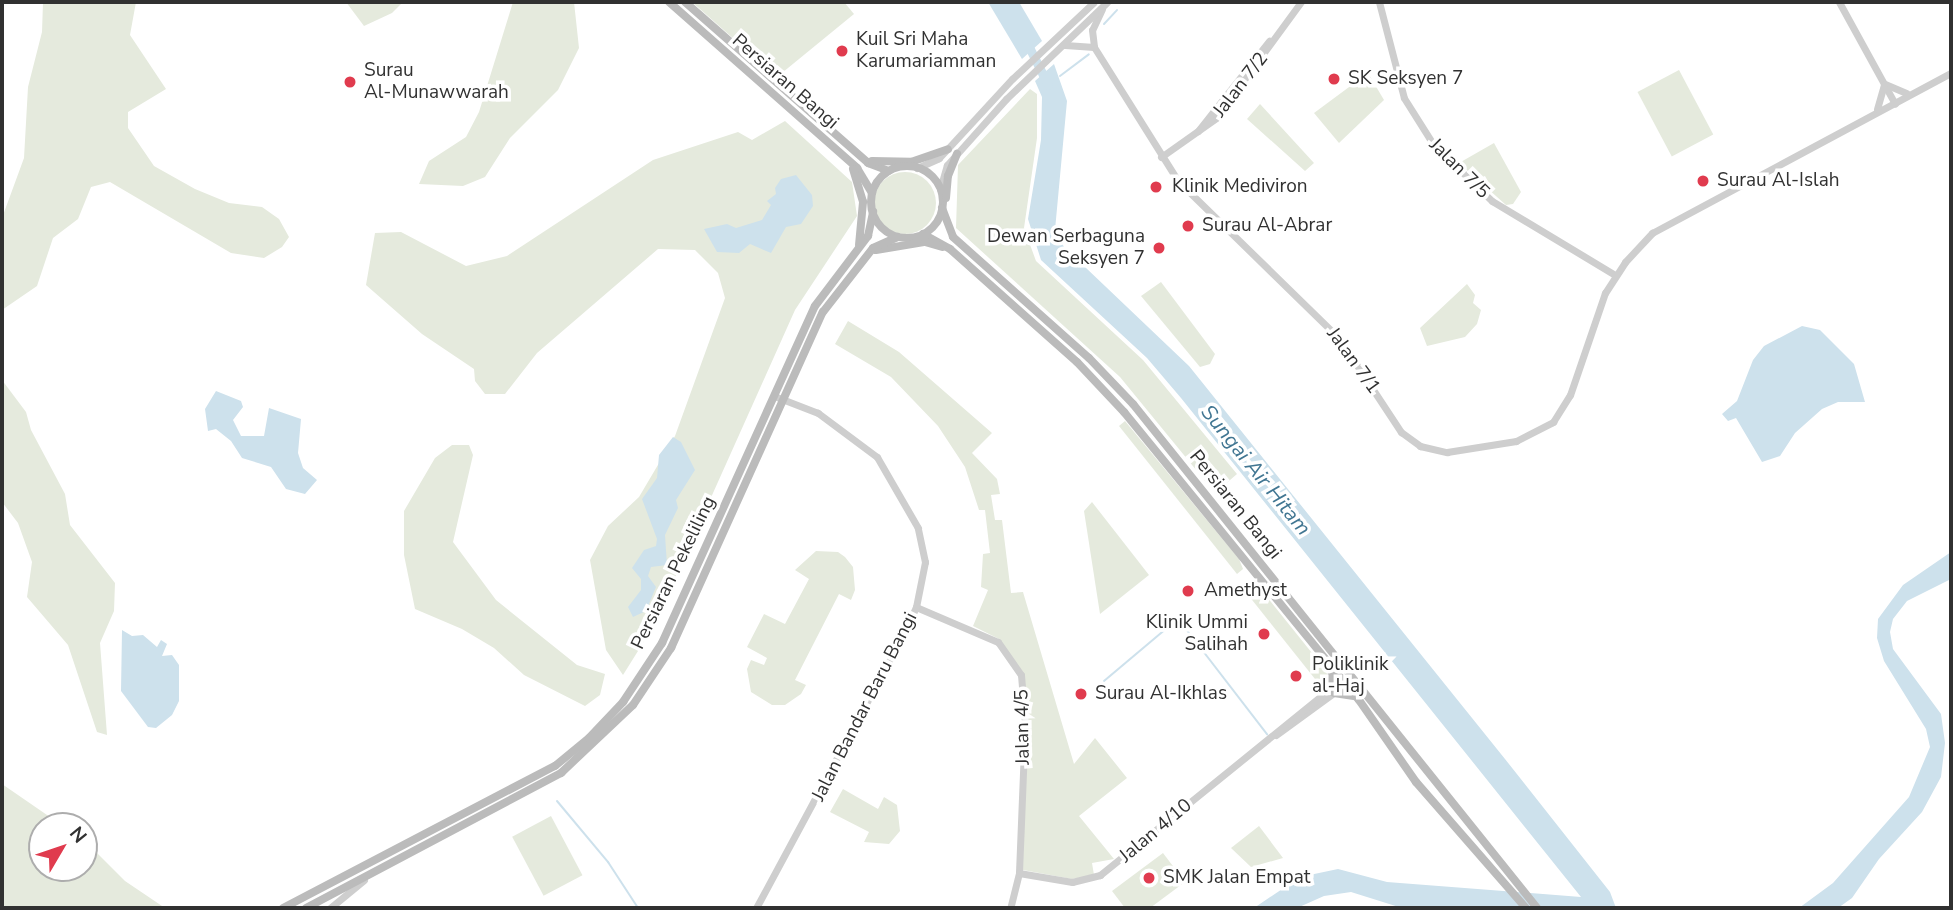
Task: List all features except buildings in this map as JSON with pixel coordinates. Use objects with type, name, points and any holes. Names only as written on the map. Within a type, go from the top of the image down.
[{"type":"main road","name":"Persiaran Bangi","points":[[669,2],[845,157],[872,193]]},
{"type":"main road","name":"Persiaran Bangi","points":[[685,2],[863,157],[889,171]]},
{"type":"main road","points":[[863,157],[905,163],[948,149]]},
{"type":"main road","points":[[957,154],[946,195],[949,219],[961,245]]},
{"type":"main road","points":[[845,157],[861,187],[864,223],[856,250]]},
{"type":"main road","points":[[917,168],[933,177],[940,189],[942,208],[934,226],[923,234],[898,237],[882,228],[873,212],[872,193],[889,171],[917,168]]},
{"type":"main road","name":"Persiaran Bangi","points":[[942,208],[948,231],[961,245],[1089,358],[1133,404],[1435,776],[1526,908]]},
{"type":"main road","name":"Persiaran Pekeliling","points":[[283,908],[555,766],[623,702],[662,643],[815,306],[870,233],[873,212]]},
{"type":"main road","name":"Persiaran Bangi","points":[[923,234],[938,239],[962,260],[1077,362],[1124,412],[1345,680],[1416,782],[1537,908]]},
{"type":"main road","name":"Persiaran Pekeliling","points":[[306,908],[485,816],[561,773],[633,705],[671,648],[823,312],[868,254],[882,242],[898,237]]},
{"type":"main road","points":[[868,254],[890,245],[925,242],[962,260]]},
{"type":"main road","points":[[1308,619],[1345,680],[1417,753]]},
{"type":"main road","points":[[1332,666],[1332,691],[1348,693],[1359,700]]},
{"type":"main road","points":[[1416,782],[1421,769],[1435,776]]},
{"type":"main road","points":[[480,806],[485,816]]},
{"type":"street","points":[[917,168],[948,149],[1023,68],[1094,2]]},
{"type":"street","name":"Jalan 7/2","points":[[1161,157],[1190,139],[1301,2]]},
{"type":"street","name":"Jalan 7/5","points":[[1379,2],[1404,98],[1433,144],[1492,201],[1615,275]]},
{"type":"street","points":[[1839,2],[1894,102]]},
{"type":"street","points":[[940,189],[944,170],[957,154],[1028,77],[1105,5]]},
{"type":"street","points":[[1064,45],[1094,47],[1091,30],[1105,5]]},
{"type":"street","name":"Jalan 7/1","points":[[1094,47],[1161,157],[1185,190],[1339,338],[1401,432],[1430,450],[1465,451],[1516,441],[1553,422],[1570,395],[1596,315],[1615,275],[1636,249],[1664,224],[1869,116]]},
{"type":"street","points":[[1869,116],[1951,73]]},
{"type":"street","points":[[1884,84],[1909,93]]},
{"type":"street","points":[[1877,109],[1884,84]]},
{"type":"street","points":[[1869,116],[1877,109],[1894,102]]},
{"type":"street","name":"Jalan Bandar Baru Bangi","points":[[757,908],[823,790],[916,607],[924,552],[918,528],[894,481],[860,440],[818,413],[774,396]]},
{"type":"street","name":"Jalan 4/5","points":[[916,607],[998,642],[1021,676],[1025,723],[1019,873],[1010,908]]},
{"type":"street","name":"Jalan 4/10","points":[[1019,873],[1072,882],[1100,876],[1345,680]]},
{"type":"street","points":[[330,908],[370,876]]},
{"type":"shaded area","points":[[43,2],[136,2],[130,35],[166,89],[128,112],[128,128],[154,166],[195,189],[229,203],[262,207],[279,219],[289,237],[282,247],[264,258],[231,253],[110,182],[91,187],[78,219],[53,238],[37,286],[2,310],[2,218],[24,158],[28,87],[42,32]]},
{"type":"shaded area","points":[[346,2],[403,2],[392,13],[364,26]]},
{"type":"shaded area","points":[[513,2],[574,2],[579,48],[558,90],[510,138],[485,177],[463,186],[419,184],[429,161],[466,137],[479,112]]},
{"type":"shaded area","points":[[692,2],[844,2],[854,14],[777,77]]},
{"type":"shaded area","points":[[1679,70],[1713,134],[1672,157],[1638,92]]},
{"type":"shaded area","points":[[1368,73],[1384,100],[1339,143],[1314,113]]},
{"type":"shaded area","points":[[1030,89],[1037,94],[1037,138],[1024,228],[1036,261],[1143,360],[1237,474],[1215,493],[1120,377],[956,228],[958,165]]},
{"type":"shaded area","points":[[1260,104],[1314,163],[1305,171],[1247,119]]},
{"type":"shaded area","points":[[785,121],[852,182],[857,216],[795,310],[653,627],[623,675],[606,650],[590,560],[608,526],[639,497],[675,436],[725,298],[718,273],[695,250],[658,249],[537,353],[505,394],[485,394],[475,381],[474,369],[422,334],[366,285],[375,233],[401,232],[466,266],[507,256],[653,160],[738,132],[752,140]]},
{"type":"shaded area","points":[[1494,143],[1521,192],[1513,204],[1506,205],[1459,163]]},
{"type":"shaded area","points":[[905,172],[917,174],[927,181],[934,191],[934,215],[927,225],[917,232],[905,234],[893,232],[883,225],[876,215],[874,203],[876,191],[883,181],[893,174]]},
{"type":"shaded area","points":[[1161,282],[1215,354],[1210,364],[1200,367],[1141,296]]},
{"type":"shaded area","points":[[1467,284],[1475,295],[1473,303],[1481,310],[1477,324],[1465,337],[1427,346],[1420,328]]},
{"type":"shaded area","points":[[848,321],[899,352],[992,433],[972,453],[997,479],[1000,494],[991,495],[995,520],[1002,520],[1011,593],[1023,592],[1074,764],[1095,738],[1127,778],[1079,816],[1114,859],[1092,863],[1094,875],[1072,879],[1023,870],[1024,679],[999,639],[973,626],[988,590],[981,587],[983,554],[990,553],[985,510],[979,510],[965,467],[938,426],[891,377],[835,344]]},
{"type":"shaded area","points":[[2,380],[26,412],[31,430],[65,494],[70,525],[115,583],[114,611],[100,643],[107,735],[97,732],[68,645],[27,597],[32,562],[18,523],[2,502]]},
{"type":"shaded area","points":[[1125,421],[1239,559],[1243,569],[1237,574],[1119,426]]},
{"type":"shaded area","points":[[452,445],[469,445],[473,455],[453,542],[496,600],[577,665],[605,674],[600,695],[585,706],[524,675],[494,648],[462,629],[415,609],[404,555],[404,511],[435,458]]},
{"type":"shaded area","points":[[1092,502],[1149,575],[1100,614],[1084,511]]},
{"type":"shaded area","points":[[816,551],[838,552],[845,557],[853,567],[855,590],[851,600],[839,594],[795,680],[806,685],[801,694],[785,705],[772,705],[751,692],[747,669],[751,660],[764,665],[767,658],[747,647],[764,614],[785,624],[809,579],[795,570]]},
{"type":"shaded area","points":[[1247,580],[1255,582],[1324,668],[1329,678],[1323,689],[1241,586]]},
{"type":"shaded area","points":[[2,784],[43,812],[28,812],[28,882],[98,882],[98,854],[125,881],[165,908],[2,908]]},
{"type":"shaded area","points":[[843,789],[878,809],[884,797],[897,805],[900,831],[889,844],[864,842],[869,832],[830,812]]},
{"type":"shaded area","points":[[551,816],[582,875],[544,896],[512,837]]},
{"type":"shaded area","points":[[1259,826],[1283,858],[1251,867],[1231,848]]},
{"type":"shaded area","points":[[1163,853],[1185,882],[1150,908],[1125,908],[1112,891]]},
{"type":"water","points":[[988,2],[1019,2],[1042,41],[1022,59]]},
{"type":"water","points":[[1054,64],[1067,101],[1055,230],[1064,247],[1189,366],[1610,892],[1616,908],[1402,908],[1351,892],[1324,896],[1297,908],[1254,908],[1300,877],[1338,869],[1387,882],[1581,897],[1181,398],[1147,358],[1041,260],[1028,219],[1041,140],[1042,97],[1035,81]]},
{"type":"water","points":[[796,175],[812,195],[813,206],[801,224],[786,227],[771,253],[750,244],[739,253],[717,252],[704,229],[727,224],[736,228],[762,220],[771,205],[767,201],[776,194],[775,188],[781,179]]},
{"type":"water","points":[[1802,326],[1820,330],[1854,364],[1865,402],[1838,402],[1822,409],[1795,433],[1780,456],[1762,462],[1736,418],[1728,421],[1722,414],[1737,401],[1753,360],[1764,346]]},
{"type":"water","points":[[216,391],[241,401],[243,407],[233,420],[241,436],[264,436],[269,408],[301,419],[298,453],[303,468],[317,480],[305,494],[286,489],[271,467],[242,458],[231,441],[216,429],[208,431],[205,409]]},
{"type":"water","points":[[673,437],[681,442],[695,470],[676,500],[678,508],[665,535],[667,565],[651,567],[648,576],[656,587],[646,611],[633,617],[628,607],[641,590],[641,579],[632,568],[644,550],[656,546],[657,539],[642,499],[657,478],[659,455]]},
{"type":"water","points":[[1951,552],[1951,579],[1907,601],[1893,619],[1890,632],[1893,649],[1941,714],[1945,743],[1941,777],[1922,812],[1879,859],[1852,898],[1838,908],[1799,908],[1833,883],[1909,797],[1930,747],[1926,729],[1884,661],[1877,638],[1878,619],[1903,585]]},
{"type":"water","points":[[122,630],[132,636],[143,635],[157,647],[161,640],[167,644],[162,656],[172,655],[179,665],[179,701],[172,715],[156,728],[148,727],[121,691]]},
{"type":"waterway","points":[[1104,24],[1117,10]]},
{"type":"waterway","name":"Sungai Air Hitam","points":[[1026,41],[1048,85]]},
{"type":"waterway","points":[[1060,76],[1089,54]]},
{"type":"waterway","points":[[1104,681],[1174,622]]},
{"type":"waterway","points":[[1186,629],[1267,734]]},
{"type":"waterway","points":[[557,801],[608,862],[638,908]]},
{"type":"place","name":"Kuil Sri Maha Karumariamman","points":[[842,51]]},
{"type":"place","name":"SK Seksyen 7","points":[[1334,79]]},
{"type":"place","name":"Surau Al-Munawwarah","points":[[350,82]]},
{"type":"place","name":"Surau Al-Islah","points":[[1703,181]]},
{"type":"place","name":"Klinik Mediviron","points":[[1156,187]]},
{"type":"place","name":"Surau Al-Abrar","points":[[1188,226]]},
{"type":"place","name":"Dewan Serbaguna Seksyen 7","points":[[1159,248]]},
{"type":"place","name":"Amethyst","points":[[1188,591]]},
{"type":"place","name":"Klinik Ummi Salihah","points":[[1264,634]]},
{"type":"place","name":"Poliklinik al-Haj","points":[[1296,676]]},
{"type":"place","name":"Surau Al-Ikhlas","points":[[1081,694]]},
{"type":"place","name":"SMK Jalan Empat","points":[[1149,878]]}]
